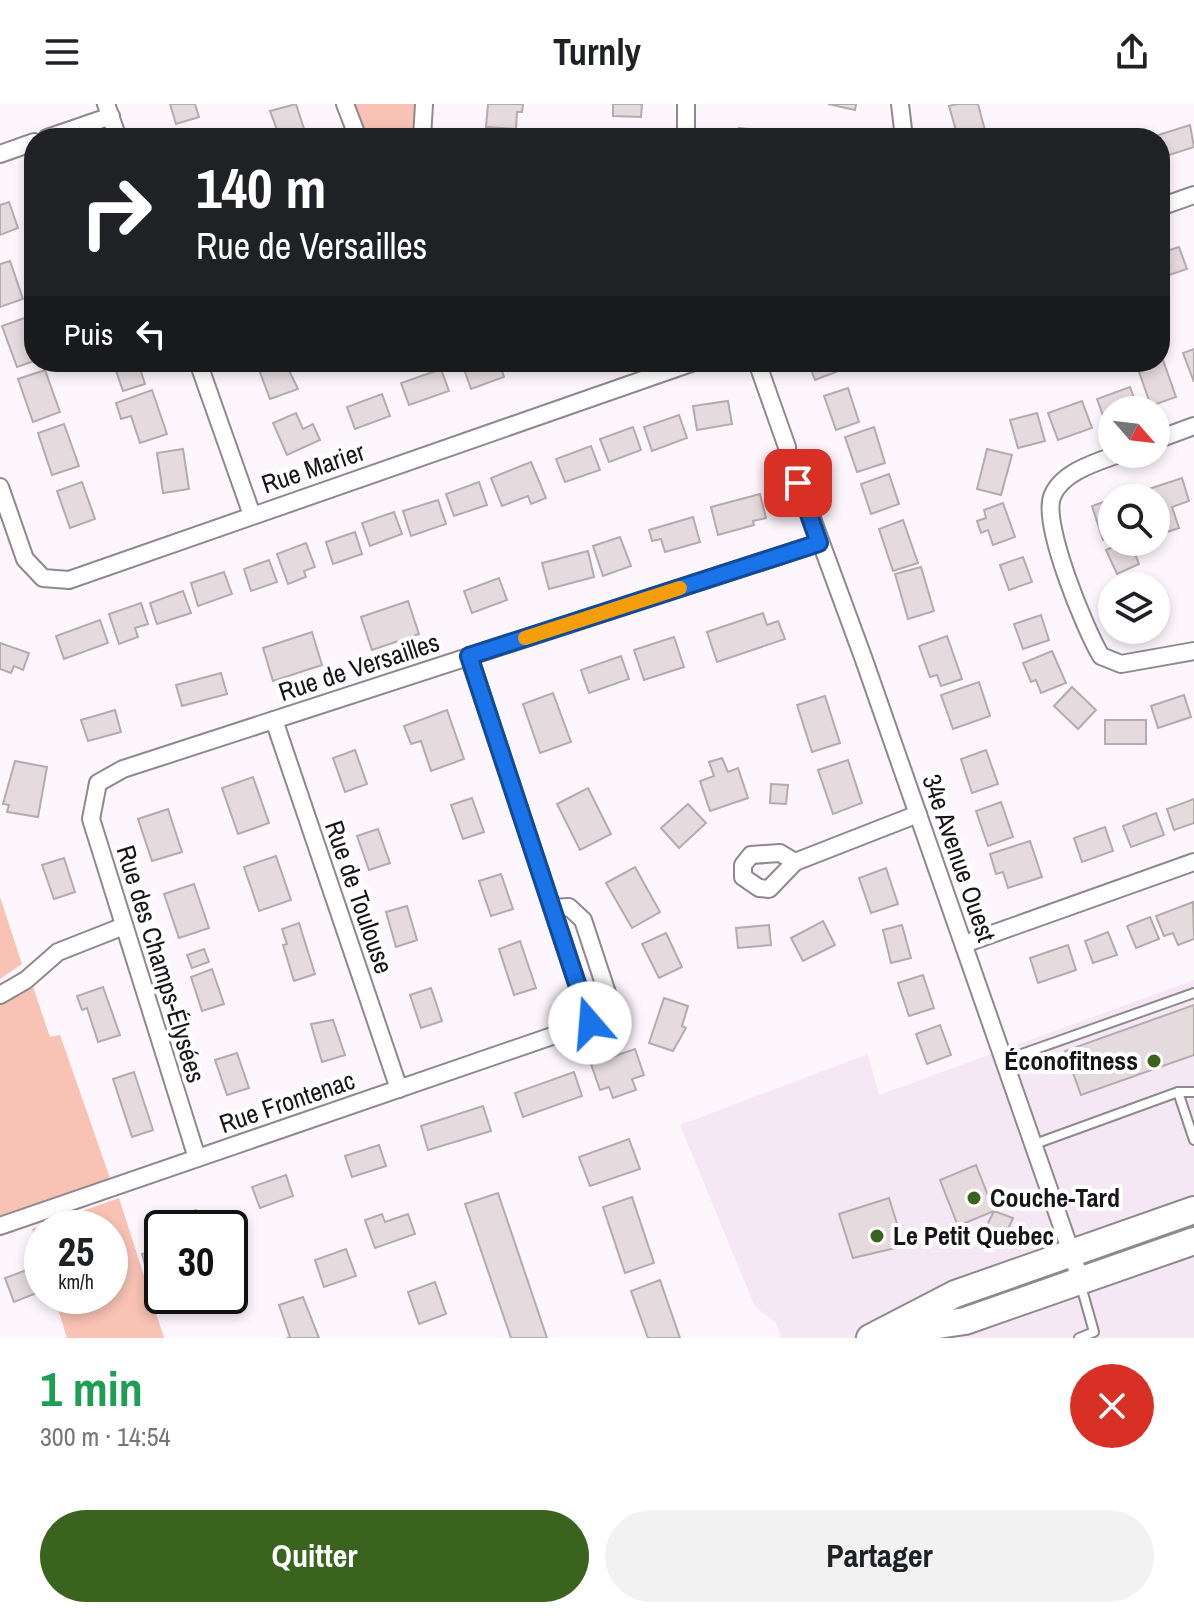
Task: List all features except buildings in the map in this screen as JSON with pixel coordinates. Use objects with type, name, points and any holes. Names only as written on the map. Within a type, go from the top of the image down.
[{"type":"main road","points":[[879,1335],[955,1294],[1194,1210]]},
{"type":"main road","points":[[879,1335],[965,1321],[1194,1241]]},
{"type":"street","points":[[345,104],[354,128]]},
{"type":"street","points":[[423,128],[424,104]]},
{"type":"street","points":[[686,104],[686,128]]},
{"type":"street","points":[[900,104],[903,128]]},
{"type":"street","points":[[69,128],[108,110]]},
{"type":"street","points":[[0,154],[24,146]]},
{"type":"street","points":[[1170,203],[1194,195]]},
{"type":"street","points":[[202,372],[252,515]]},
{"type":"street","name":"Rue Marier","points":[[0,487],[25,559],[43,578],[69,580],[665,372]]},
{"type":"street","name":"34e Avenue Ouest","points":[[761,372],[1081,1281]]},
{"type":"street","points":[[1170,435],[1194,426]]},
{"type":"street","points":[[1098,462],[1079,469],[1052,494],[1049,517],[1070,583],[1101,656],[1121,664],[1194,651]]},
{"type":"street","name":"Rue de Versailles","points":[[98,783],[123,769],[819,543]]},
{"type":"street","points":[[469,656],[552,908],[590,1023],[605,1014],[609,999],[583,920],[569,907],[552,908]]},
{"type":"street","name":"Rue de Toulouse","points":[[274,720],[399,1089]]},
{"type":"street","name":"Rue des Champs-Élysées","points":[[98,783],[91,819],[197,1158]]},
{"type":"street","points":[[795,862],[918,814]]},
{"type":"street","points":[[964,944],[1194,862]]},
{"type":"street","points":[[0,995],[26,980],[58,952],[124,926]]},
{"type":"street","name":"Rue Frontenac","points":[[0,1226],[590,1023]]},
{"type":"lane","points":[[1005,1060],[1194,993]]},
{"type":"lane","points":[[1035,1144],[1178,1092],[1194,1092]]},
{"type":"lane","points":[[1178,1092],[1194,1140]]},
{"type":"lane","points":[[1079,1338],[1094,1332],[1081,1281]]},
{"type":"shaded area","points":[[353,104],[417,104],[416,128],[361,128]]},
{"type":"shaded area","points":[[0,897],[22,964],[0,979]]},
{"type":"shaded area","points":[[1194,980],[1194,1338],[781,1338],[776,1323],[755,1307],[680,1125],[868,1054],[879,1095]]},
{"type":"shaded area","points":[[31,981],[50,1037],[60,1035],[111,1181],[0,1219],[0,1003]]},
{"type":"shaded area","points":[[119,1198],[123,1210],[85,1210]]},
{"type":"shaded area","points":[[128,1226],[144,1276],[144,1314],[156,1314],[164,1338],[67,1338],[60,1314],[128,1314]]},
{"type":"slow traffic","points":[[525,638],[680,588]]},
{"type":"place","name":"Éconofitness","points":[[1154,1061]]},
{"type":"place","name":"Couche-Tard","points":[[974,1198]]},
{"type":"place","name":"Le Petit Quebec","points":[[877,1236]]},
{"type":"route","points":[[590,1023],[469,656],[819,543],[798,483]]}]
